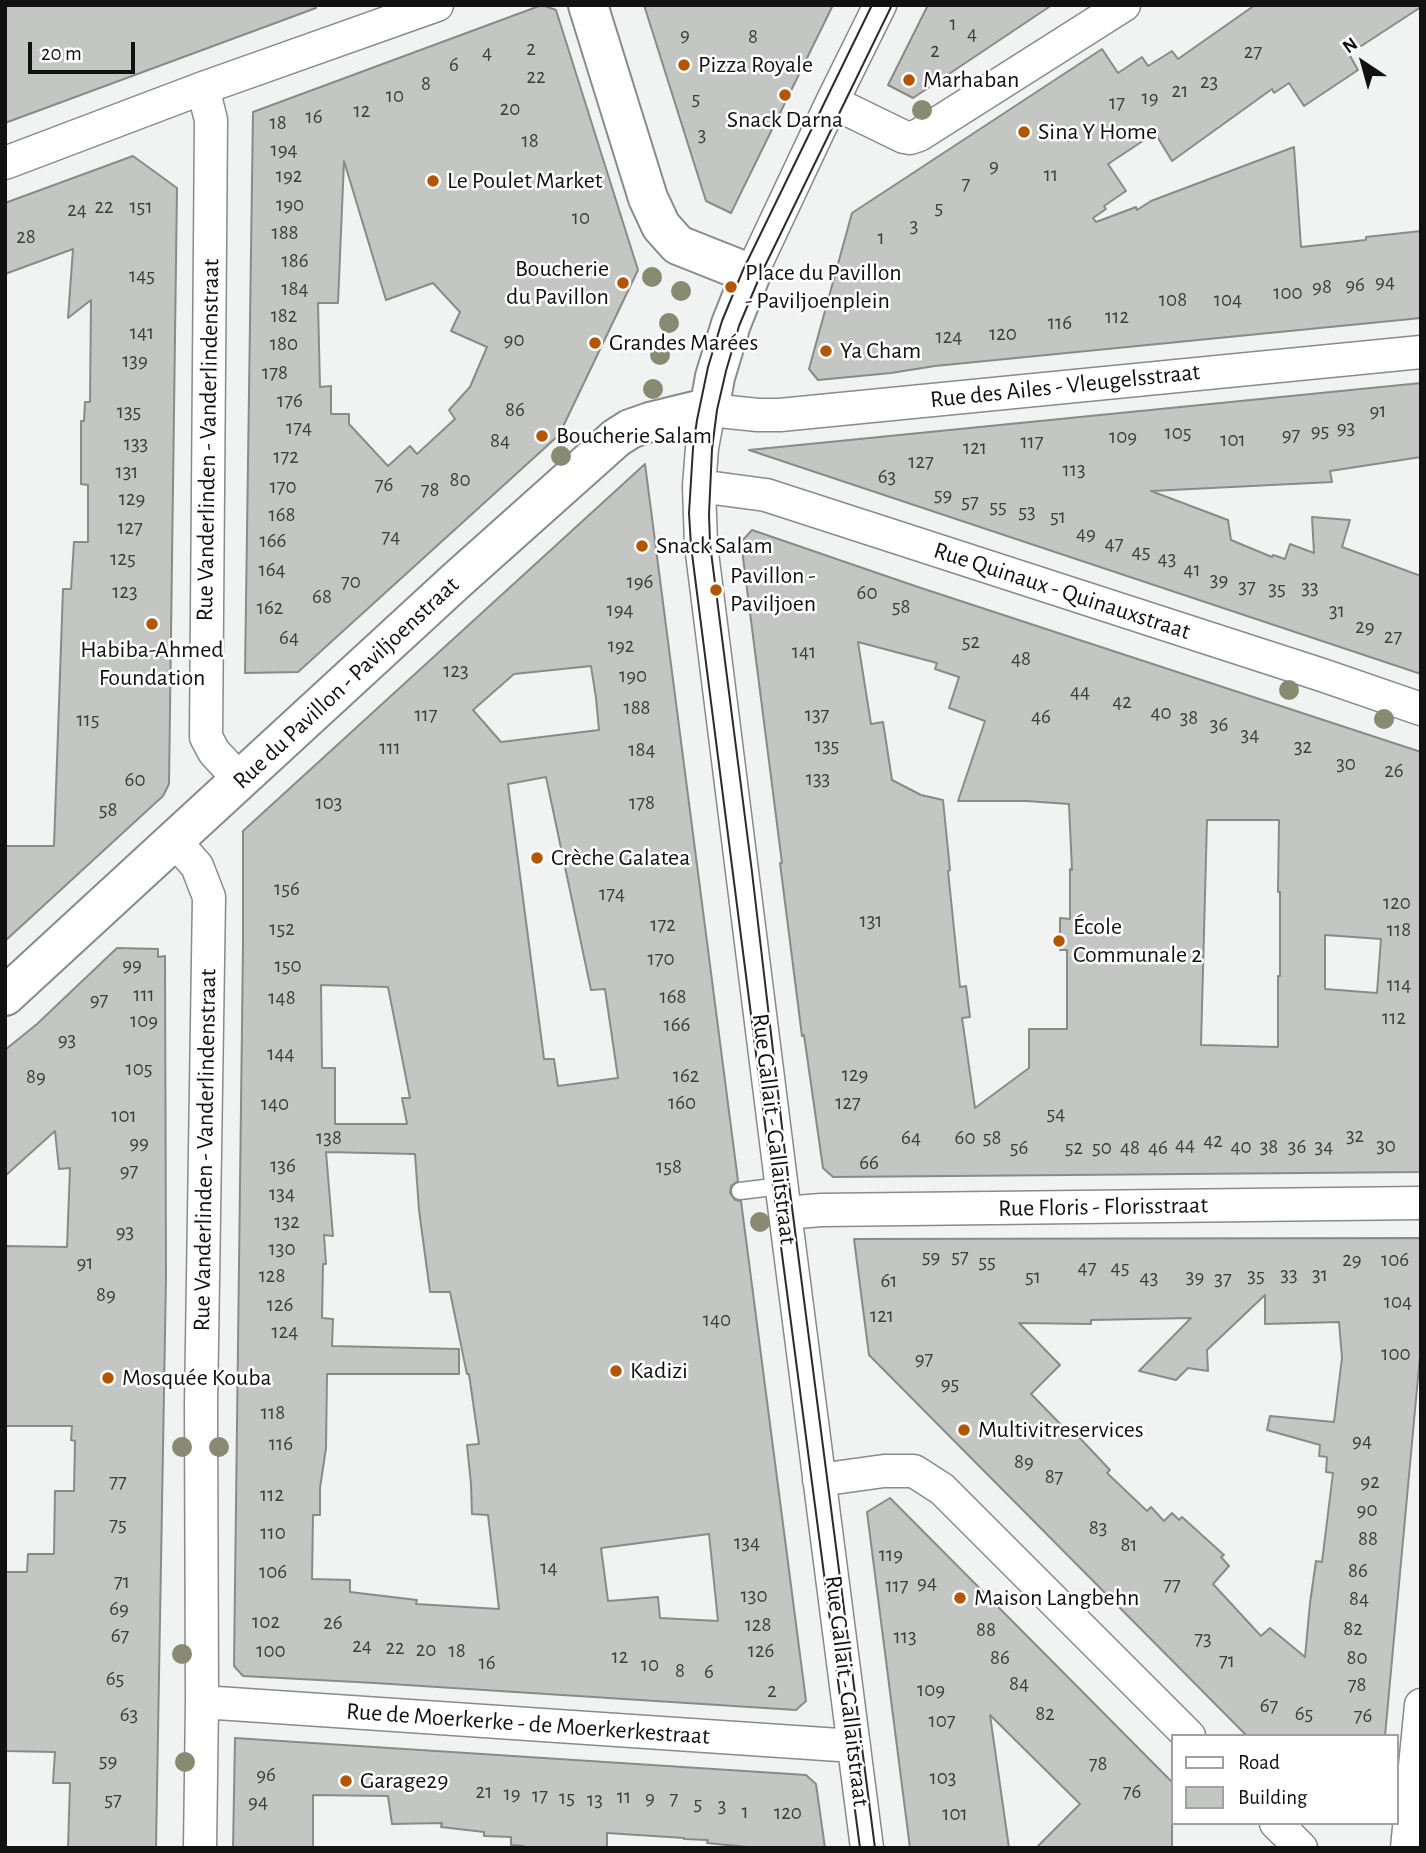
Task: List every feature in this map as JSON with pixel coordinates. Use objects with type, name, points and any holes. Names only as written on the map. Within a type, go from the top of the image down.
[{"type":"street","points":[[5,163],[203,88],[437,5]]},
{"type":"street","points":[[588,5],[648,198],[661,226],[678,245],[751,274]]},
{"type":"street","points":[[709,410],[715,377],[731,324],[751,274],[880,5]]},
{"type":"street","points":[[832,102],[910,138],[919,135],[1124,5]]},
{"type":"street","name":"Rue Vanderlinden - Vanderlindenstraat","points":[[203,88],[211,120],[206,737],[214,752],[240,780]]},
{"type":"street","name":"Rue des Ailes - Vleugelsstraat","points":[[709,410],[780,415],[1421,352]]},
{"type":"street","name":"Rue du Pavillon - Paviljoenstraat","points":[[5,996],[457,580],[616,438],[630,429],[650,422],[709,410]]},
{"type":"street","name":"Rue Gallait - Gallaitstraat","points":[[709,410],[699,486],[702,555],[867,1848]]},
{"type":"street","name":"Rue Quinaux - Quinauxstraat","points":[[699,486],[766,495],[1421,709]]},
{"type":"street","name":"Rue Vanderlinden - Vanderlindenstraat","points":[[175,841],[197,866],[209,897],[201,1405],[200,1848]]},
{"type":"street","name":"Rue Floris - Florisstraat","points":[[783,1199],[821,1210],[1421,1203]]},
{"type":"street","points":[[818,1480],[884,1471],[914,1471],[943,1489],[1187,1734]]},
{"type":"street","name":"Rue de Moerkerke - de Moerkerkestraat","points":[[202,1702],[854,1746]]},
{"type":"street","points":[[1407,1848],[1421,1705]]},
{"type":"street","points":[[1278,1825],[1300,1848]]},
{"type":"lane","points":[[740,1191],[783,1199]]},
{"type":"building","points":[[5,5],[315,5],[316,8],[5,123]]},
{"type":"building","points":[[542,5],[556,10],[638,270],[559,435],[298,672],[245,673],[253,112]],"holes":[[[344,161],[386,300],[433,283],[460,312],[451,331],[487,347],[470,387],[449,410],[455,419],[417,454],[410,446],[388,466],[349,424],[349,414],[331,414],[331,386],[320,387],[318,303],[338,303]]]},
{"type":"building","points":[[644,5],[833,5],[731,213],[706,201]]},
{"type":"building","points":[[928,5],[1052,5],[913,98],[888,85]]},
{"type":"building","points":[[1255,5],[1421,7],[1349,54],[1358,70],[1304,106],[1289,83],[1274,93],[1272,89],[1172,161],[1155,133],[1108,164],[1126,191],[1104,206],[1106,209],[1093,218],[1096,222],[1136,207],[1137,210],[1151,201],[1294,147],[1301,247],[1421,231],[1421,318],[818,380],[809,369],[852,213],[1102,49],[1118,73],[1142,57],[1148,66],[1172,51],[1178,59]]},
{"type":"building","points":[[133,156],[177,188],[169,784],[163,796],[5,941],[5,846],[54,846],[63,589],[71,589],[74,542],[88,542],[88,485],[81,484],[81,421],[84,421],[85,402],[90,402],[91,300],[68,318],[73,249],[5,274],[5,203]]},
{"type":"building","points":[[1421,383],[1421,457],[1330,471],[1332,482],[1151,491],[1228,520],[1231,540],[1272,557],[1273,555],[1285,559],[1290,544],[1314,553],[1312,517],[1350,520],[1342,547],[1421,576],[1421,674],[749,450]]},
{"type":"building","points":[[645,464],[738,1181],[731,1186],[730,1193],[735,1200],[741,1201],[806,1701],[796,1710],[243,1676],[234,1666],[243,831]],"holes":[[[591,666],[599,730],[501,742],[473,710],[514,674]],[[546,777],[591,990],[605,989],[618,1078],[558,1086],[554,1059],[544,1059],[508,784]],[[321,985],[388,987],[410,1098],[402,1098],[407,1124],[335,1124],[335,1068],[322,1068]],[[326,1152],[415,1154],[430,1292],[450,1292],[469,1374],[479,1444],[467,1445],[472,1514],[488,1515],[499,1609],[416,1604],[417,1600],[350,1592],[350,1580],[312,1579],[313,1515],[320,1515],[320,1488],[326,1448],[327,1374],[459,1374],[459,1349],[332,1346],[333,1319],[322,1318],[323,1264],[326,1264],[324,1235],[333,1236]],[[709,1534],[718,1621],[660,1618],[658,1597],[608,1601],[601,1548]]]},
{"type":"building","points":[[752,530],[1421,752],[1421,1172],[833,1177],[823,1168],[804,1035],[802,1036],[741,542]],"holes":[[[858,642],[937,663],[935,669],[959,677],[949,708],[985,721],[958,801],[1069,804],[1072,870],[1070,869],[1070,919],[1060,918],[1060,950],[1067,950],[1067,1029],[1029,1029],[1029,1068],[975,1108],[962,1018],[970,1017],[966,986],[960,987],[943,800],[921,795],[892,780],[883,722],[871,724]],[[1207,820],[1279,820],[1278,1047],[1201,1045]],[[1325,935],[1381,939],[1377,993],[1325,989]]]},
{"type":"building","points":[[117,948],[158,949],[158,957],[165,956],[166,1277],[156,1848],[68,1848],[70,1783],[53,1783],[55,1752],[5,1751],[5,1572],[27,1572],[28,1554],[54,1554],[55,1491],[74,1491],[75,1441],[71,1440],[72,1426],[5,1426],[5,1246],[67,1247],[70,1168],[59,1169],[55,1131],[5,1176],[5,1050],[37,1024]]},
{"type":"building","points":[[1421,1238],[1421,1345],[1385,1734],[1245,1734],[869,1355],[854,1239]],"holes":[[[1265,1295],[1265,1324],[1339,1322],[1342,1358],[1334,1422],[1270,1416],[1267,1430],[1320,1445],[1319,1456],[1327,1457],[1326,1472],[1333,1473],[1322,1562],[1316,1561],[1305,1657],[1270,1628],[1261,1636],[1213,1584],[1229,1566],[1221,1557],[1224,1555],[1182,1517],[1179,1520],[1172,1513],[1164,1521],[1151,1507],[1147,1511],[1107,1473],[1110,1470],[1076,1434],[1073,1437],[1031,1394],[1060,1365],[1019,1323],[1091,1324],[1091,1320],[1191,1318],[1139,1371],[1176,1380],[1188,1368],[1208,1371],[1207,1350]]]},
{"type":"building","points":[[890,1498],[1170,1780],[1172,1848],[1036,1848],[1080,1804],[990,1715],[1009,1848],[910,1848],[867,1512]]},
{"type":"building","points":[[235,1738],[806,1775],[816,1784],[825,1848],[757,1848],[707,1843],[708,1840],[607,1833],[607,1848],[522,1848],[523,1846],[511,1845],[511,1837],[484,1836],[484,1832],[441,1827],[442,1823],[392,1824],[388,1796],[313,1795],[313,1848],[233,1848]]},
{"type":"tram line","points":[[860,1848],[770,1163],[689,513],[697,420],[708,367],[722,321],[743,270],[872,5]]},
{"type":"tram line","points":[[875,1848],[786,1161],[710,544],[709,514],[717,410],[739,326],[760,276],[892,5]]},
{"type":"place","name":"Pizza Royale","points":[[684,65]]},
{"type":"place","name":"Marhaban","points":[[909,80]]},
{"type":"place","name":"Snack Darna","points":[[785,95]]},
{"type":"place","name":"Sina Y Home","points":[[1024,132]]},
{"type":"place","name":"Le Poulet Market","points":[[433,181]]},
{"type":"place","name":"Boucherie du Pavillon","points":[[623,283]]},
{"type":"place","name":"Place du Pavillon - Paviljoenplein","points":[[731,287]]},
{"type":"place","name":"Grandes Marées","points":[[595,343]]},
{"type":"place","name":"Ya Cham","points":[[826,351]]},
{"type":"place","name":"Boucherie Salam","points":[[542,436]]},
{"type":"place","name":"Snack Salam","points":[[642,546]]},
{"type":"place","name":"Pavillon - Paviljoen","points":[[716,590]]},
{"type":"place","name":"Habiba-Ahmed Foundation","points":[[152,624]]},
{"type":"place","name":"Crèche Galatea","points":[[537,858]]},
{"type":"place","name":"École Communale 2","points":[[1059,941]]},
{"type":"place","name":"Kadizi","points":[[616,1371]]},
{"type":"place","name":"Mosquée Kouba","points":[[108,1378]]},
{"type":"place","name":"Multivitreservices","points":[[964,1430]]},
{"type":"place","name":"Maison Langbehn","points":[[960,1598]]},
{"type":"place","name":"Garage29","points":[[346,1781]]}]
